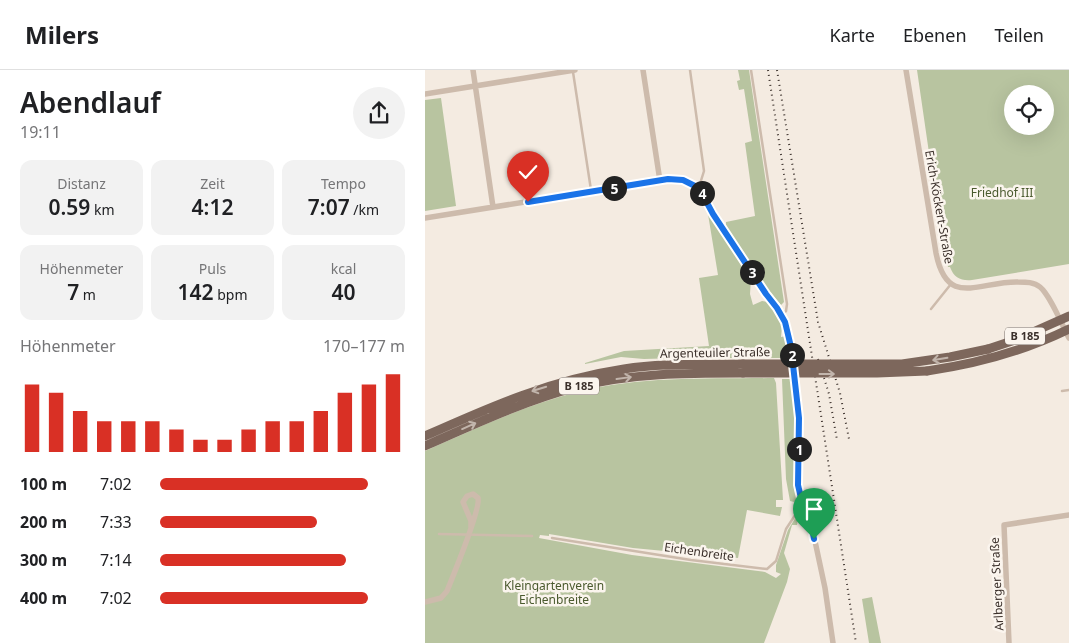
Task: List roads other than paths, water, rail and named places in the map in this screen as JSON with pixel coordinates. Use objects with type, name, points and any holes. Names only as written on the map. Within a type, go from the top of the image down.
[{"type":"main road","name":"Argenteuiler Straße","points":[[425,446],[527,402],[579,386],[610,380],[662,374],[743,369],[902,364],[950,357],[988,348],[1015,340],[1069,316]]},
{"type":"main road","name":"Argenteuiler Straße","points":[[425,436],[511,398],[567,380],[616,370],[650,366],[905,372],[948,368],[991,359],[1068,332]]},
{"type":"street","points":[[473,70],[493,207]]},
{"type":"street","points":[[425,94],[574,70]]},
{"type":"street","points":[[643,70],[660,180]]},
{"type":"street","name":"Erich-Köckert-Straße","points":[[907,70],[939,268],[941,274],[951,284]]},
{"type":"street","points":[[425,218],[660,180],[683,180],[699,188],[713,214],[781,315],[789,337],[800,431],[798,485],[803,502],[809,513],[825,588],[833,643]]},
{"type":"street","points":[[951,284],[963,288],[1014,282],[1035,284],[1042,288],[1068,332]]},
{"type":"street","points":[[425,602],[436,600],[445,595],[471,527],[479,502],[478,498],[473,494],[467,496],[463,502],[471,521],[471,527]]},
{"type":"street","name":"Arlberger Straße","points":[[1009,643],[1004,525],[1069,515]]},
{"type":"lane","points":[[574,70],[591,191]]},
{"type":"lane","points":[[689,70],[703,171],[699,188]]},
{"type":"lane","points":[[751,70],[787,304],[786,310],[781,315]]},
{"type":"lane","points":[[931,309],[951,284]]},
{"type":"lane","points":[[1062,391],[1069,390]]},
{"type":"lane","name":"Eichenbreite","points":[[552,538],[767,569],[776,561],[786,529],[803,502]]},
{"type":"lane","points":[[439,534],[532,536]]},
{"type":"railway","points":[[768,70],[856,643]]},
{"type":"railway","points":[[777,70],[818,322],[840,393],[849,439]]},
{"type":"railway","points":[[818,359],[829,394],[837,440]]},
{"type":"park label","name":"Friedhof III","points":[[1002,193]]},
{"type":"park label","name":"Kleingartenverein Eichenbreite","points":[[554,593]]}]
